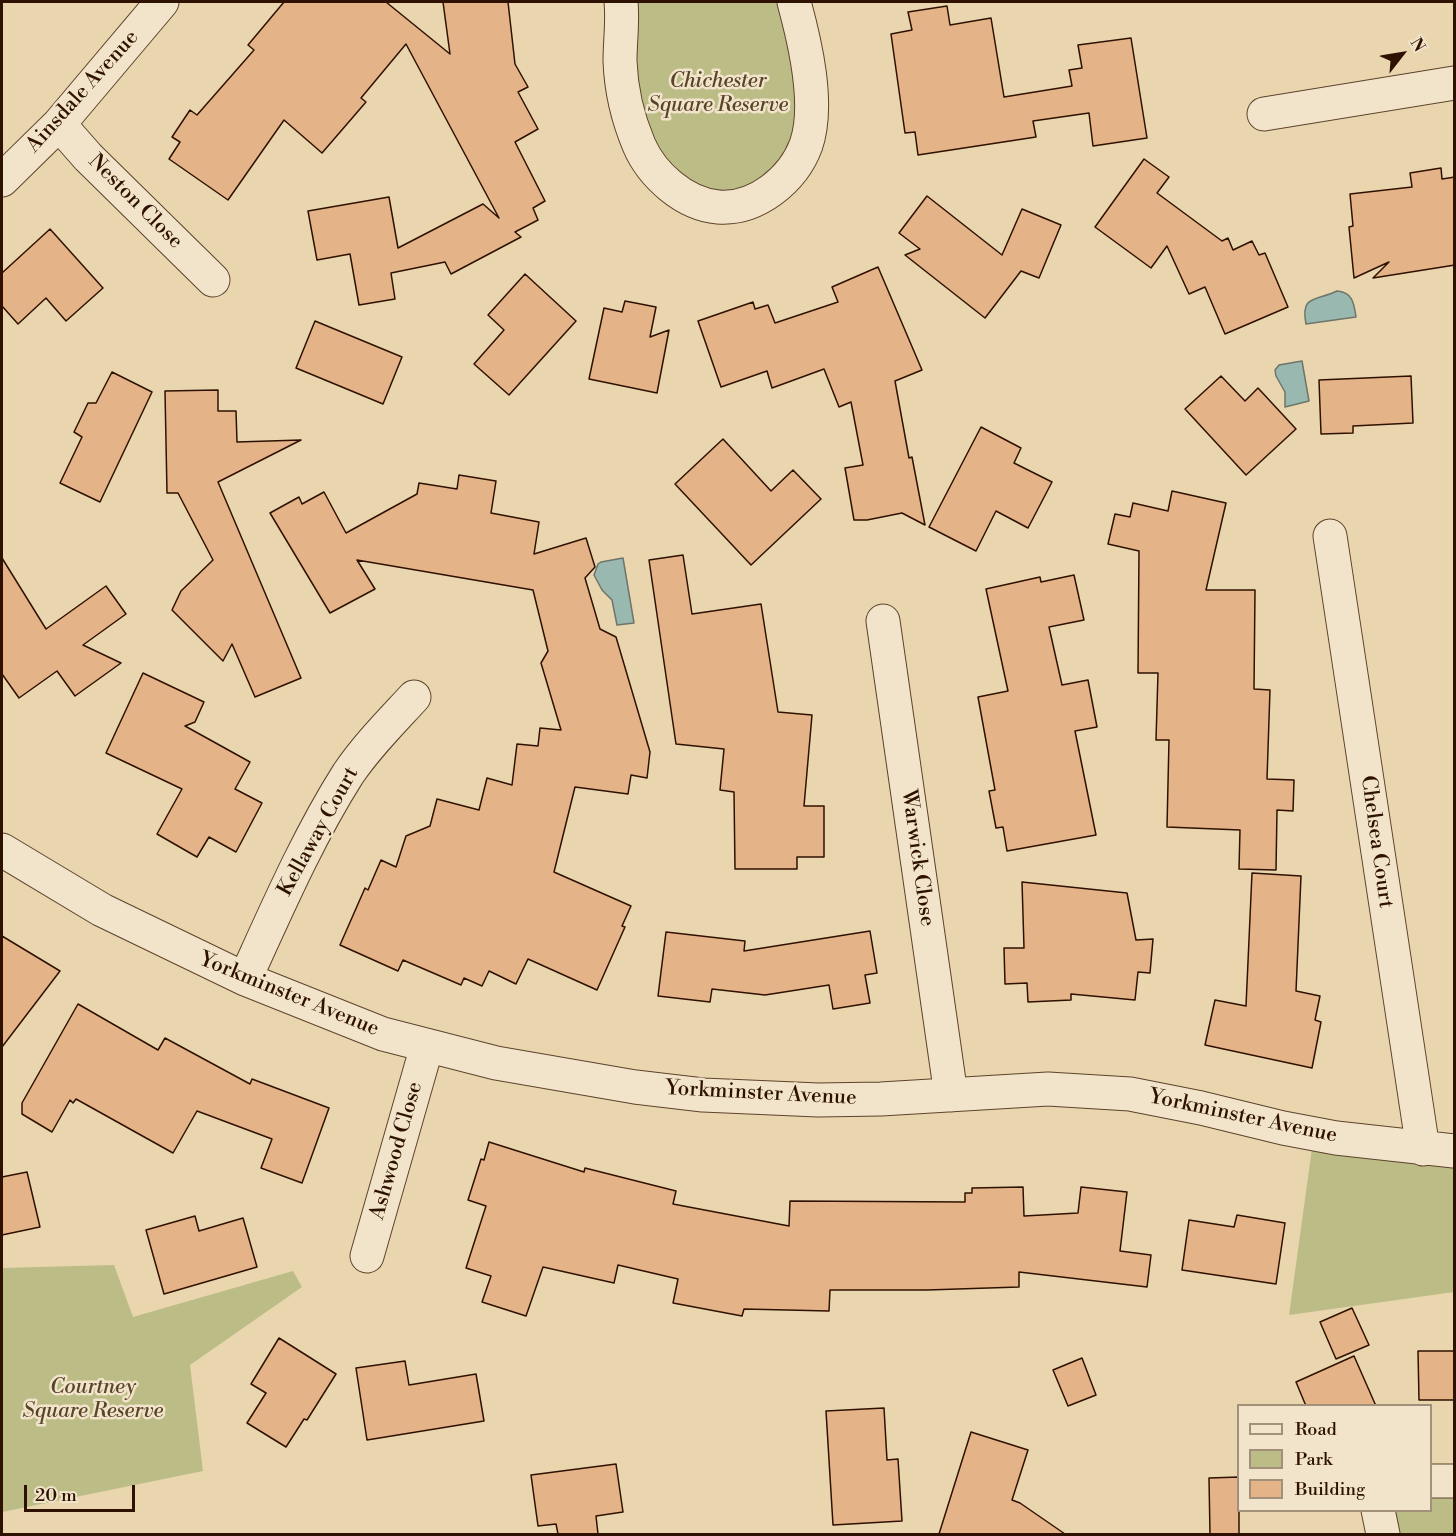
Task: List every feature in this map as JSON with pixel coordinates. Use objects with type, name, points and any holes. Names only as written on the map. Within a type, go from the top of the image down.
[{"type":"street","name":"Ainsdale Avenue","points":[[2,180],[59,124],[162,2]]},
{"type":"street","points":[[621,2],[620,64],[623,91],[640,147],[654,168],[673,188],[694,200],[719,207],[741,204],[763,196],[793,170],[806,145],[810,122],[810,96],[802,33],[794,2]]},
{"type":"street","points":[[1264,114],[1455,83]]},
{"type":"street","name":"Neston Close","points":[[59,124],[88,157],[213,279]]},
{"type":"street","name":"Chelsea Court","points":[[1330,536],[1439,1150]]},
{"type":"street","name":"Warwick Close","points":[[883,621],[951,1095]]},
{"type":"street","name":"Kellaway Court","points":[[245,979],[325,812],[368,746],[414,697]]},
{"type":"street","name":"Yorkminster Avenue","points":[[2,850],[102,910],[245,979],[383,1034],[496,1063],[635,1087],[703,1095],[818,1100],[1048,1089],[1131,1094],[1336,1138],[1439,1150]]},
{"type":"street","name":"Ashwood Close","points":[[367,1256],[427,1046]]},
{"type":"street","points":[[1432,1481],[1455,1481]]},
{"type":"street","points":[[1378,1512],[1383,1534]]},
{"type":"green space","name":"Chichester Square Reserve","points":[[621,2],[794,2],[806,145],[741,204],[654,168]]},
{"type":"green space","points":[[1314,1134],[1454,1151],[1454,1292],[1289,1315]]},
{"type":"green space","name":"Courtney Square Reserve","points":[[114,1265],[133,1317],[293,1271],[302,1287],[190,1365],[203,1471],[2,1512],[2,1268]]},
{"type":"green space","points":[[1432,1481],[1454,1481],[1454,1534],[1383,1534],[1378,1512],[1432,1512]]},
{"type":"water","points":[[1337,291],[1350,296],[1356,317],[1306,324],[1305,314],[1308,303]]},
{"type":"water","points":[[1302,361],[1309,401],[1285,407],[1285,392],[1275,370],[1279,365]]},
{"type":"water","points":[[623,558],[634,623],[617,625],[612,600],[602,590],[594,575],[601,562]]},
{"type":"building","points":[[284,2],[386,2],[450,54],[443,2],[508,2],[515,64],[528,87],[518,92],[538,129],[515,142],[545,201],[533,208],[538,220],[515,232],[521,237],[451,274],[445,262],[391,273],[395,299],[359,305],[350,254],[317,260],[308,211],[389,197],[398,248],[483,204],[499,218],[406,44],[361,98],[366,102],[322,153],[284,120],[228,200],[169,159],[180,142],[172,137],[190,110],[197,115],[254,50],[248,45]]},
{"type":"building","points":[[947,6],[950,25],[991,18],[1004,97],[1072,86],[1069,70],[1082,68],[1078,45],[1131,38],[1147,138],[1093,146],[1089,113],[1033,121],[1036,137],[918,155],[915,132],[905,133],[891,34],[912,30],[908,12]]},
{"type":"building","points":[[1144,159],[1169,177],[1157,193],[1222,241],[1228,238],[1233,250],[1252,241],[1259,255],[1265,253],[1288,307],[1225,334],[1205,287],[1189,294],[1167,246],[1151,268],[1095,227]]},
{"type":"building","points":[[1441,168],[1442,179],[1455,177],[1455,265],[1373,278],[1389,262],[1354,278],[1349,227],[1353,226],[1350,194],[1412,187],[1410,173]]},
{"type":"building","points":[[927,196],[1002,255],[1022,209],[1061,225],[1039,278],[1021,271],[985,318],[905,255],[920,249],[899,233]]},
{"type":"building","points":[[50,229],[103,288],[66,321],[46,298],[18,324],[2,306],[2,273]]},
{"type":"building","points":[[878,267],[922,370],[895,381],[909,458],[912,457],[925,525],[902,513],[867,520],[854,520],[845,468],[863,465],[851,402],[839,407],[824,369],[772,388],[767,371],[721,387],[698,321],[753,302],[755,309],[768,305],[775,323],[838,302],[832,287]]},
{"type":"building","points":[[525,274],[576,321],[509,395],[474,364],[504,330],[488,315]]},
{"type":"building","points":[[625,301],[656,307],[650,337],[669,330],[657,393],[589,379],[604,308],[622,312]]},
{"type":"building","points":[[315,321],[402,357],[383,404],[296,368]]},
{"type":"building","points":[[112,372],[152,392],[100,502],[60,483],[82,437],[74,432],[88,403],[96,403]]},
{"type":"building","points":[[1221,376],[1245,401],[1258,388],[1296,429],[1246,475],[1185,409]]},
{"type":"building","points":[[1411,376],[1413,423],[1353,426],[1353,433],[1321,434],[1319,380]]},
{"type":"building","points":[[218,390],[218,411],[236,411],[237,442],[301,440],[218,482],[301,678],[255,697],[232,644],[223,661],[172,610],[181,591],[213,560],[178,493],[167,493],[165,391]]},
{"type":"building","points":[[981,427],[1021,448],[1014,463],[1052,482],[1028,528],[996,511],[976,551],[929,527]]},
{"type":"building","points":[[723,439],[771,491],[793,470],[821,499],[751,565],[675,484]]},
{"type":"building","points":[[459,475],[496,481],[491,513],[539,522],[534,554],[586,538],[595,567],[585,578],[600,629],[616,637],[650,752],[647,778],[631,775],[628,794],[575,787],[554,872],[631,906],[622,926],[625,927],[597,990],[528,959],[516,984],[489,971],[482,986],[464,978],[461,985],[403,960],[398,971],[340,945],[365,888],[368,890],[381,860],[396,867],[406,836],[430,826],[437,799],[479,810],[487,778],[512,785],[517,744],[538,746],[540,728],[561,730],[541,663],[548,651],[533,590],[357,560],[375,589],[330,613],[270,513],[299,497],[302,504],[324,492],[346,533],[417,494],[419,483],[457,489]]},
{"type":"building","points":[[1172,491],[1226,503],[1206,590],[1255,590],[1254,689],[1270,690],[1267,779],[1294,780],[1293,811],[1277,810],[1276,870],[1239,869],[1240,830],[1167,827],[1169,740],[1156,740],[1158,673],[1138,673],[1139,551],[1108,544],[1115,514],[1130,517],[1133,503],[1168,511]]},
{"type":"building","points":[[683,555],[692,614],[761,604],[778,712],[812,715],[804,806],[824,806],[824,857],[797,857],[797,869],[735,869],[734,792],[720,790],[724,749],[676,744],[649,560]]},
{"type":"building","points":[[2,558],[46,629],[106,586],[126,614],[83,645],[121,663],[75,696],[57,671],[19,698],[2,674]]},
{"type":"building","points":[[1074,575],[1084,620],[1049,627],[1062,685],[1088,680],[1097,727],[1075,731],[1096,835],[1007,851],[1003,827],[996,828],[989,791],[995,790],[978,697],[1008,691],[986,589],[1040,577],[1041,582]]},
{"type":"building","points":[[143,673],[204,702],[195,722],[185,726],[250,762],[235,789],[262,803],[236,852],[209,837],[197,857],[157,834],[182,789],[106,753]]},
{"type":"building","points":[[1252,873],[1301,876],[1296,991],[1320,996],[1315,1020],[1321,1022],[1312,1068],[1205,1045],[1215,1000],[1246,1006]]},
{"type":"building","points":[[1022,882],[1127,893],[1136,940],[1153,939],[1150,973],[1138,972],[1135,1000],[1071,994],[1071,1000],[1028,1002],[1027,983],[1005,984],[1004,948],[1024,948]]},
{"type":"building","points":[[870,931],[877,973],[865,975],[870,1003],[833,1009],[829,985],[765,995],[712,989],[710,1002],[658,996],[666,932],[745,941],[744,951]]},
{"type":"building","points":[[2,936],[60,971],[2,1047]]},
{"type":"building","points":[[78,1004],[158,1050],[165,1038],[250,1084],[252,1079],[329,1108],[302,1183],[261,1168],[272,1139],[197,1111],[173,1153],[76,1099],[73,1103],[70,1100],[52,1132],[22,1114],[22,1103]]},
{"type":"building","points":[[489,1142],[584,1172],[585,1168],[676,1191],[673,1204],[789,1226],[790,1201],[965,1202],[965,1193],[972,1193],[972,1188],[1023,1187],[1024,1216],[1078,1213],[1081,1187],[1127,1192],[1120,1251],[1151,1255],[1147,1287],[1019,1272],[1019,1287],[830,1290],[829,1311],[744,1309],[742,1316],[673,1303],[678,1279],[618,1265],[614,1283],[543,1267],[526,1316],[482,1302],[491,1276],[466,1268],[486,1206],[468,1200]]},
{"type":"building","points":[[27,1172],[40,1227],[2,1235],[2,1177]]},
{"type":"building","points":[[1237,1215],[1285,1223],[1276,1284],[1182,1270],[1189,1220],[1234,1227]]},
{"type":"building","points":[[195,1216],[199,1231],[243,1218],[257,1267],[164,1294],[146,1230]]},
{"type":"building","points":[[1352,1308],[1369,1345],[1336,1359],[1320,1322]]},
{"type":"building","points":[[279,1338],[336,1374],[307,1420],[304,1419],[286,1447],[247,1423],[266,1393],[251,1384]]},
{"type":"building","points":[[1418,1351],[1455,1351],[1455,1400],[1419,1400]]},
{"type":"building","points":[[1354,1356],[1375,1404],[1305,1404],[1296,1382]]},
{"type":"building","points":[[1082,1358],[1096,1395],[1068,1406],[1053,1370]]},
{"type":"building","points":[[405,1361],[409,1385],[476,1374],[484,1421],[367,1440],[356,1368]]},
{"type":"building","points":[[884,1408],[887,1460],[898,1459],[902,1521],[833,1525],[826,1411]]},
{"type":"building","points":[[971,1432],[1028,1450],[1012,1500],[1065,1534],[939,1534]]},
{"type":"building","points":[[616,1464],[623,1512],[596,1516],[598,1534],[558,1534],[556,1524],[538,1526],[531,1475]]},
{"type":"building","points":[[1237,1477],[1239,1534],[1210,1534],[1209,1478]]}]
